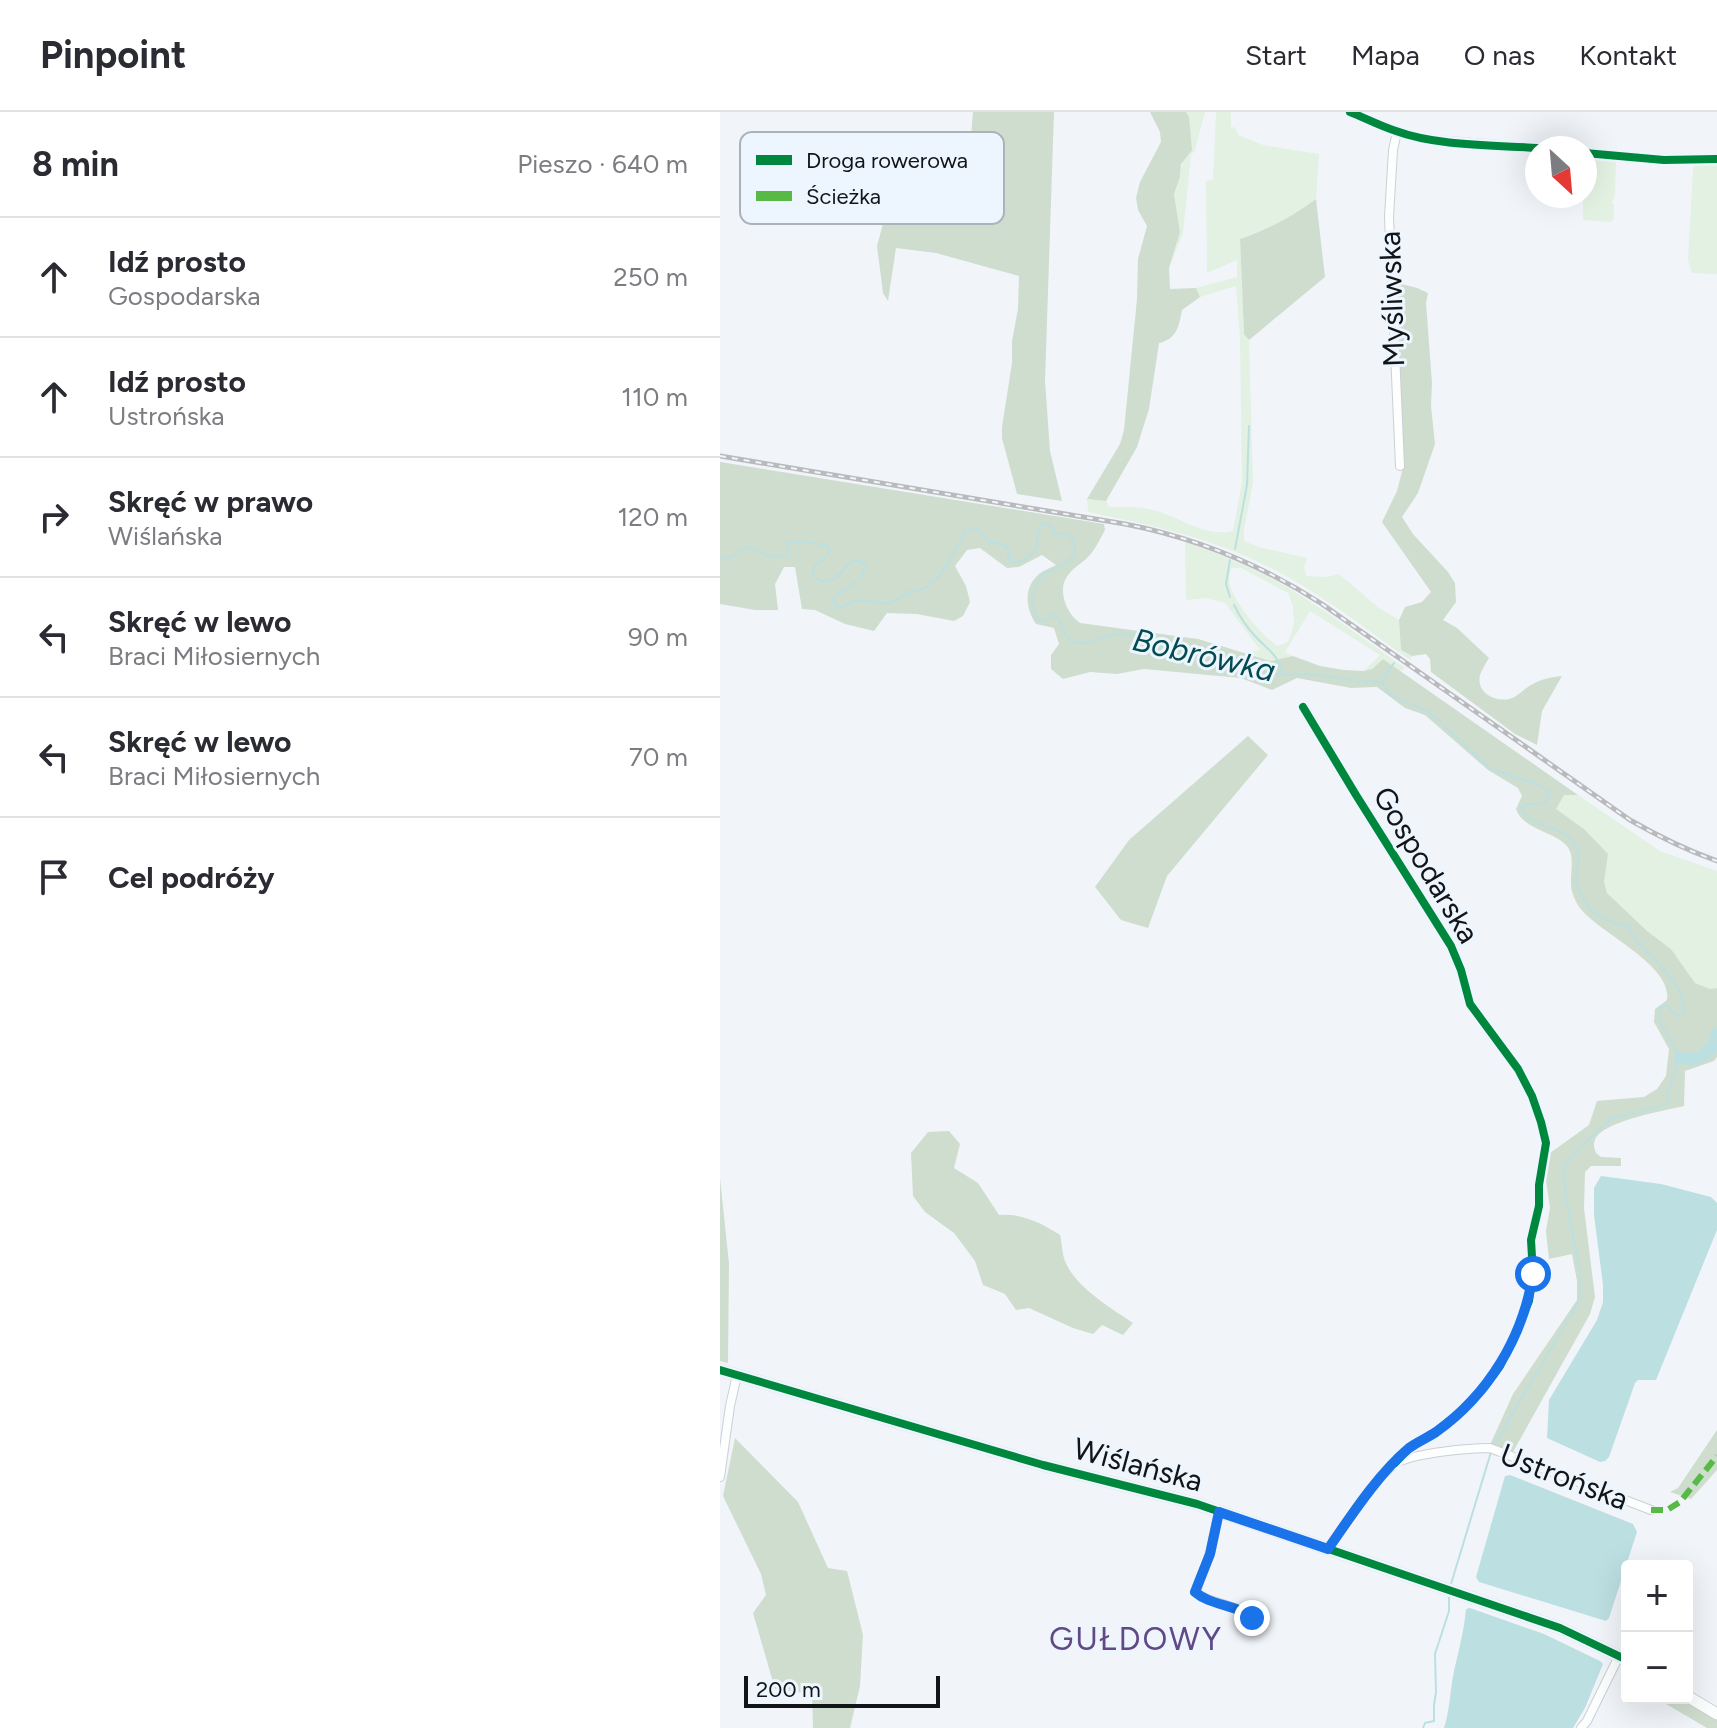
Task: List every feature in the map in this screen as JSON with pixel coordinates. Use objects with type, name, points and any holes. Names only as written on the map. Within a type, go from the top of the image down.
[{"type":"street","name":"Myśliwska","points":[[1400,466],[1389,217],[1397,132],[1436,140],[1525,147]]},
{"type":"street","points":[[1597,154],[1664,160],[1717,159]]},
{"type":"street","name":"Gospodarska","points":[[1303,707],[1451,946],[1470,1004],[1518,1069],[1532,1096],[1546,1143],[1539,1206],[1531,1240],[1533,1274],[1529,1301],[1518,1328],[1500,1366],[1482,1390],[1458,1414],[1410,1447],[1395,1463]]},
{"type":"street","name":"Wiślańska","points":[[720,1370],[1043,1465],[1176,1498],[1560,1628],[1621,1657]]},
{"type":"street","points":[[720,1477],[737,1375]]},
{"type":"street","name":"Ustrońska","points":[[1395,1463],[1476,1448],[1493,1449],[1651,1510]]},
{"type":"street","points":[[1328,1549],[1365,1497],[1395,1463]]},
{"type":"street","points":[[1219,1512],[1210,1554],[1195,1592],[1205,1599],[1248,1614],[1254,1624]]},
{"type":"street","points":[[1581,1728],[1621,1662]]},
{"type":"street","points":[[1693,1700],[1717,1714]]},
{"type":"green space","points":[[973,112],[1054,112],[1045,381],[1050,451],[1062,501],[1017,494],[1002,438],[1018,309],[1019,276],[936,253],[896,248],[888,301],[883,293],[877,246],[883,224],[1004,224],[1004,132],[971,132]]},
{"type":"green space","points":[[1150,112],[1186,112],[1189,117],[1192,150],[1181,164],[1174,194],[1180,232],[1169,268],[1170,289],[1196,288],[1200,297],[1182,310],[1173,335],[1159,343],[1149,409],[1137,447],[1106,501],[1087,499],[1120,444],[1124,430],[1138,259],[1147,226],[1138,210],[1136,198],[1140,182],[1161,142],[1160,132]]},
{"type":"green space","points":[[1186,112],[1205,112],[1191,155],[1183,233],[1169,268],[1180,232],[1174,194],[1180,177],[1189,117]]},
{"type":"green space","points":[[1216,112],[1231,112],[1231,127],[1236,128],[1238,135],[1263,145],[1319,154],[1316,199],[1280,222],[1240,239],[1244,334],[1249,340],[1253,482],[1244,541],[1307,558],[1304,567],[1306,576],[1339,574],[1379,608],[1399,620],[1401,650],[1412,656],[1410,660],[1315,593],[1254,560],[1193,537],[1088,512],[1087,499],[1106,501],[1109,507],[1148,509],[1211,531],[1233,531],[1242,482],[1240,338],[1236,286],[1200,297],[1196,288],[1237,277],[1237,260],[1207,273],[1206,181],[1213,180]]},
{"type":"green space","points":[[1597,156],[1615,158],[1614,219],[1610,222],[1583,220],[1583,208],[1597,208]]},
{"type":"green space","points":[[1717,161],[1717,274],[1692,273],[1688,260],[1693,169],[1697,162]]},
{"type":"green space","points":[[1316,199],[1325,277],[1249,340],[1244,334],[1240,239],[1280,222]]},
{"type":"green space","points":[[1398,283],[1428,293],[1426,303],[1435,444],[1418,493],[1402,517],[1455,583],[1456,602],[1443,620],[1457,628],[1489,658],[1480,675],[1483,691],[1492,697],[1509,699],[1539,681],[1562,676],[1542,711],[1537,745],[1515,734],[1431,672],[1430,659],[1426,654],[1412,656],[1401,650],[1399,620],[1405,607],[1422,602],[1431,592],[1382,522],[1397,491],[1404,464]]},
{"type":"green space","points":[[720,462],[1104,524],[1105,530],[1095,548],[1071,572],[1063,586],[1067,607],[1080,623],[1198,639],[1271,661],[1293,656],[1320,666],[1344,670],[1372,669],[1383,659],[1578,795],[1564,795],[1556,809],[1585,830],[1608,854],[1604,882],[1607,893],[1671,949],[1695,983],[1710,989],[1717,988],[1717,1057],[1714,1061],[1685,1071],[1684,1106],[1621,1122],[1600,1133],[1595,1140],[1596,1153],[1601,1157],[1621,1158],[1621,1166],[1591,1166],[1585,1172],[1584,1208],[1595,1297],[1590,1314],[1513,1452],[1490,1445],[1513,1394],[1577,1300],[1572,1254],[1549,1259],[1546,1231],[1550,1208],[1546,1180],[1550,1153],[1589,1125],[1597,1101],[1644,1097],[1657,1089],[1666,1076],[1669,1049],[1654,1022],[1655,1009],[1667,1000],[1666,987],[1647,962],[1578,906],[1571,888],[1571,858],[1565,844],[1520,816],[1516,809],[1522,796],[1518,788],[1488,770],[1425,715],[1405,708],[1377,687],[1351,688],[1297,678],[1272,690],[1241,678],[1144,669],[1117,674],[1090,672],[1063,679],[1051,669],[1051,655],[1059,644],[1054,628],[1036,624],[1028,606],[1028,593],[1033,580],[1056,565],[1042,555],[1019,567],[1007,568],[980,548],[967,550],[955,566],[966,586],[970,602],[963,616],[954,621],[917,614],[887,613],[874,631],[845,624],[815,610],[802,609],[795,567],[784,567],[775,584],[778,610],[720,604]]},
{"type":"green space","points":[[1185,542],[1276,581],[1405,668],[1400,671],[1383,659],[1372,669],[1364,671],[1380,655],[1310,611],[1285,652],[1293,656],[1271,661],[1246,652],[1260,650],[1225,603],[1207,598],[1186,600]],"holes":[[[1231,568],[1241,568],[1288,593],[1293,606],[1294,624],[1288,642],[1278,646],[1271,641],[1241,607],[1229,581]]]},
{"type":"green space","points":[[1248,736],[1268,755],[1167,876],[1148,928],[1121,920],[1095,887],[1129,840]]},
{"type":"green space","points":[[1564,795],[1578,795],[1660,851],[1717,871],[1717,988],[1710,989],[1695,983],[1671,949],[1607,893],[1604,882],[1607,854],[1555,809]]},
{"type":"green space","points":[[949,1131],[960,1144],[954,1168],[978,1183],[999,1215],[1031,1220],[1060,1235],[1065,1261],[1077,1280],[1133,1323],[1123,1335],[1102,1325],[1093,1334],[1029,1308],[1016,1310],[1005,1294],[983,1285],[975,1261],[954,1233],[925,1212],[913,1196],[911,1153],[928,1132]]},
{"type":"green space","points":[[720,1178],[729,1264],[728,1363],[720,1361]]},
{"type":"green space","points":[[1717,1430],[1717,1470],[1691,1499],[1670,1492],[1678,1488]]},
{"type":"green space","points":[[735,1438],[798,1502],[828,1568],[847,1571],[863,1635],[860,1686],[850,1728],[813,1728],[812,1694],[775,1689],[753,1613],[766,1595],[761,1574],[723,1496]]},
{"type":"green space","points":[[1666,1704],[1693,1704],[1717,1718],[1717,1728],[1707,1728]]},
{"type":"water","points":[[1601,1176],[1661,1184],[1711,1197],[1717,1203],[1717,1230],[1656,1380],[1638,1380],[1635,1383],[1609,1457],[1600,1462],[1547,1438],[1549,1400],[1597,1320],[1603,1302],[1594,1215],[1594,1188]]},
{"type":"water","points":[[1510,1475],[1633,1524],[1637,1532],[1628,1560],[1621,1560],[1621,1581],[1606,1621],[1479,1582],[1476,1577],[1505,1476]]},
{"type":"water","points":[[1466,1609],[1544,1634],[1603,1664],[1573,1728],[1444,1728]]},
{"type":"waterway","points":[[1235,549],[1247,485],[1249,426]]},
{"type":"waterway","name":"Bobrówka","points":[[720,560],[745,548],[757,550],[768,557],[788,555],[788,542],[829,546],[829,554],[814,567],[813,576],[822,582],[835,579],[852,561],[860,560],[865,566],[861,578],[833,599],[837,608],[864,600],[886,604],[907,592],[927,587],[935,580],[965,532],[975,528],[989,541],[1003,544],[1012,563],[1031,555],[1036,548],[1041,525],[1048,524],[1057,534],[1068,534],[1075,548],[1064,565],[1043,574],[1034,592],[1034,610],[1040,621],[1055,615],[1072,641],[1085,643],[1129,634],[1150,648],[1178,644],[1191,647],[1201,654],[1227,656],[1237,665],[1271,673],[1375,681],[1383,684],[1390,695],[1429,712],[1491,769],[1547,790],[1549,797],[1543,804],[1525,804],[1521,808],[1525,815],[1572,840],[1578,853],[1577,884],[1587,905],[1601,918],[1628,926],[1634,938],[1677,987],[1684,1013],[1676,1015],[1668,1006],[1661,1007],[1659,1020],[1680,1058],[1667,1103],[1611,1119],[1577,1150],[1563,1170],[1581,1276],[1579,1301],[1494,1445]]},
{"type":"waterway","points":[[1230,560],[1226,584],[1230,597]]},
{"type":"waterway","points":[[1234,605],[1250,630],[1275,657],[1282,674]]},
{"type":"waterway","points":[[1383,683],[1394,663]]},
{"type":"waterway","name":"Bobrówka","points":[[1680,1058],[1694,1059],[1704,1055],[1712,1047],[1717,1034]]},
{"type":"waterway","points":[[1451,1584],[1491,1452]]},
{"type":"waterway","points":[[1423,1728],[1425,1723],[1434,1721],[1435,1654],[1449,1611],[1449,1595]]},
{"type":"railway","points":[[720,456],[1125,524],[1227,554],[1322,604],[1630,820],[1717,861]]},
{"type":"marked path","points":[[1651,1510],[1667,1510],[1680,1502],[1717,1456]]},
{"type":"cycle path","points":[[1350,112],[1390,129],[1429,140],[1525,147]]},
{"type":"cycle path","points":[[1597,154],[1664,160],[1717,159]]},
{"type":"cycle path","points":[[1303,707],[1451,946],[1470,1004],[1518,1069],[1532,1096],[1546,1143],[1539,1206],[1531,1240],[1533,1274],[1529,1301],[1518,1328],[1500,1366],[1482,1390],[1458,1414],[1410,1447],[1395,1463]]},
{"type":"cycle path","points":[[720,1370],[1043,1465],[1197,1504],[1560,1628],[1621,1657]]},
{"type":"district","name":"GUŁDOWY","points":[[1136,1639]]},
{"type":"route","points":[[1252,1618],[1195,1592],[1210,1554],[1219,1512],[1328,1549],[1365,1497],[1410,1447],[1458,1414],[1500,1366],[1529,1301],[1533,1274]]}]
